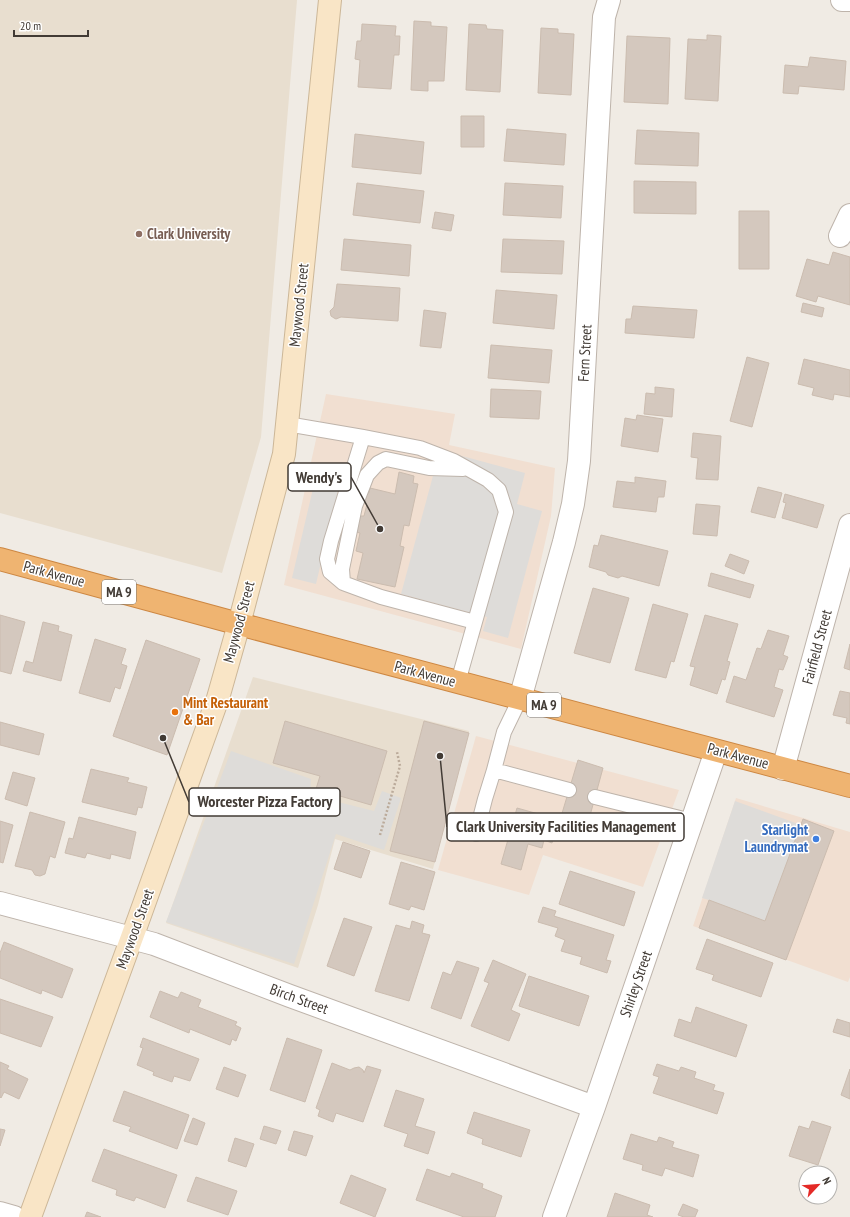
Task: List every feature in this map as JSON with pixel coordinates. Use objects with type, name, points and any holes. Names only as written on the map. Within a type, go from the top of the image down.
[{"type":"highway","name":"Park Avenue","points":[[0,559],[850,786]]},
{"type":"street","name":"Maywood Street","points":[[30,1217],[218,698],[284,454],[330,0]]},
{"type":"street","name":"Fern Street","points":[[520,699],[564,542],[573,504],[579,461],[604,17],[609,0]]},
{"type":"street","points":[[842,0],[850,0]]},
{"type":"street","points":[[840,236],[850,215]]},
{"type":"street","name":"Fairfield Street","points":[[784,769],[850,525]]},
{"type":"street","name":"Shirley Street","points":[[554,1217],[594,1107],[716,751]]},
{"type":"street","name":"Birch Street","points":[[0,903],[154,944],[284,994],[594,1107]]},
{"type":"street","points":[[0,1213],[14,1217]]},
{"type":"lane","points":[[287,424],[363,436],[420,448],[454,461],[488,480],[499,490],[506,512],[458,682]]},
{"type":"lane","points":[[363,436],[333,533],[327,559],[330,572],[342,583],[381,597],[475,622]]},
{"type":"lane","points":[[342,583],[342,569],[355,506],[367,475],[378,464],[386,459],[429,468],[470,470]]},
{"type":"lane","points":[[476,834],[504,732],[520,699]]},
{"type":"lane","points":[[494,770],[569,790]]},
{"type":"lane","points":[[595,797],[692,821]]},
{"type":"path","points":[[380,835],[400,766],[397,752]]},
{"type":"shaded area","name":"Clark University","points":[[0,0],[297,0],[261,437],[222,573],[0,513]]},
{"type":"shaded area","points":[[326,394],[455,414],[449,445],[555,468],[551,516],[521,649],[284,585]]},
{"type":"shaded area","points":[[440,450],[525,473],[517,504],[542,511],[508,638],[483,631],[487,617],[401,594]]},
{"type":"shaded area","points":[[319,463],[343,469],[316,584],[292,578]]},
{"type":"shaded area","points":[[253,677],[469,731],[433,869],[335,839],[318,905],[298,968],[166,923]]},
{"type":"shaded area","points":[[476,736],[679,790],[643,887],[543,855],[529,895],[438,870]]},
{"type":"shaded area","points":[[231,751],[311,779],[310,795],[374,811],[382,791],[401,798],[384,850],[336,834],[294,964],[166,922]]},
{"type":"shaded area","points":[[736,798],[850,832],[850,977],[848,982],[693,926]]},
{"type":"shaded area","points":[[735,801],[801,825],[765,921],[702,898]]},
{"type":"building","points":[[414,21],[431,22],[431,26],[447,27],[444,81],[428,81],[428,91],[411,90]]},
{"type":"building","points":[[362,24],[396,26],[395,36],[400,36],[399,55],[394,55],[391,89],[358,87],[360,60],[355,59],[357,41],[361,41]]},
{"type":"building","points":[[469,24],[486,25],[487,29],[503,30],[500,92],[466,90]]},
{"type":"building","points":[[541,28],[558,29],[558,33],[574,34],[571,95],[538,93]]},
{"type":"building","points":[[707,35],[721,36],[718,101],[685,99],[688,39],[707,40]]},
{"type":"building","points":[[627,36],[670,38],[668,104],[624,102]]},
{"type":"building","points":[[810,57],[846,61],[844,90],[799,86],[798,94],[783,93],[785,65],[808,67]]},
{"type":"building","points":[[461,116],[484,116],[484,147],[461,147]]},
{"type":"building","points":[[507,129],[566,134],[564,165],[504,161]]},
{"type":"building","points":[[637,130],[699,133],[698,166],[635,164]]},
{"type":"building","points":[[355,134],[424,142],[421,174],[352,167]]},
{"type":"building","points":[[634,181],[696,182],[696,214],[634,213]]},
{"type":"building","points":[[357,183],[424,191],[420,223],[353,215]]},
{"type":"building","points":[[505,183],[563,186],[561,218],[503,215]]},
{"type":"building","points":[[739,211],[769,211],[769,269],[739,269]]},
{"type":"building","points":[[435,212],[454,215],[451,231],[432,228]]},
{"type":"building","points":[[344,239],[411,245],[409,276],[341,270]]},
{"type":"building","points":[[503,239],[564,241],[562,274],[501,272]]},
{"type":"building","points":[[833,252],[850,257],[850,305],[818,296],[816,302],[796,296],[807,259],[829,265]]},
{"type":"building","points":[[337,284],[400,288],[398,321],[341,317],[336,319],[334,318],[331,316],[330,311],[334,307]]},
{"type":"building","points":[[496,290],[557,295],[554,329],[493,323]]},
{"type":"building","points":[[803,303],[824,308],[822,317],[801,312]]},
{"type":"building","points":[[633,306],[697,310],[694,338],[625,333],[626,319],[631,319]]},
{"type":"building","points":[[424,310],[446,313],[441,348],[420,346]]},
{"type":"building","points":[[491,345],[552,350],[549,383],[488,378]]},
{"type":"building","points":[[747,357],[769,363],[752,427],[730,421]]},
{"type":"building","points":[[804,359],[850,370],[850,397],[834,394],[833,400],[812,395],[814,388],[798,384]]},
{"type":"building","points":[[655,387],[674,389],[672,417],[644,414],[646,393],[655,394]]},
{"type":"building","points":[[491,389],[541,391],[539,419],[490,417]]},
{"type":"building","points":[[637,415],[663,419],[658,452],[621,446],[625,418],[636,420]]},
{"type":"building","points":[[693,433],[721,436],[718,480],[696,479],[698,458],[691,457]]},
{"type":"building","points":[[399,472],[414,476],[413,483],[418,484],[409,526],[404,525],[400,546],[404,547],[395,587],[357,579],[363,553],[356,551],[360,533],[356,532],[360,516],[364,516],[367,504],[364,503],[366,492],[369,493],[370,488],[395,494]]},
{"type":"building","points":[[635,477],[666,481],[664,497],[658,497],[656,512],[613,507],[617,481],[635,483]]},
{"type":"building","points":[[758,487],[782,493],[775,518],[751,512]]},
{"type":"building","points":[[785,494],[824,505],[817,528],[782,518],[786,503],[783,502]]},
{"type":"building","points":[[696,504],[720,506],[717,536],[693,534]]},
{"type":"building","points":[[601,535],[668,551],[659,586],[622,576],[618,578],[608,575],[606,572],[589,567],[594,545],[598,546]]},
{"type":"building","points":[[730,554],[749,561],[744,574],[725,566]]},
{"type":"building","points":[[711,573],[754,585],[750,598],[708,586]]},
{"type":"building","points":[[593,588],[629,598],[610,663],[574,653]]},
{"type":"building","points":[[653,604],[688,614],[674,662],[671,661],[666,678],[635,670]]},
{"type":"building","points":[[0,615],[25,622],[11,674],[0,671]]},
{"type":"building","points":[[705,615],[738,624],[727,661],[730,662],[725,680],[722,679],[717,694],[690,685],[695,667],[690,666]]},
{"type":"building","points":[[43,622],[59,626],[58,631],[72,635],[61,681],[23,671],[26,661],[33,663]]},
{"type":"building","points":[[768,630],[789,636],[783,655],[788,657],[783,670],[779,669],[774,687],[783,690],[774,717],[726,702],[734,676],[746,680],[757,648],[761,649]]},
{"type":"building","points":[[95,639],[126,649],[121,664],[127,666],[120,689],[115,687],[110,702],[79,693]]},
{"type":"building","points":[[146,640],[200,659],[167,755],[113,736]]},
{"type":"building","points":[[850,644],[850,670],[844,668]]},
{"type":"building","points":[[840,691],[850,693],[850,724],[846,723],[847,718],[833,715]]},
{"type":"building","points":[[285,721],[387,751],[371,805],[316,789],[320,776],[273,763]]},
{"type":"building","points":[[424,721],[469,733],[435,862],[390,851]]},
{"type":"building","points":[[0,722],[44,734],[39,755],[0,745]]},
{"type":"building","points":[[578,760],[603,768],[588,823],[581,821],[576,840],[555,833],[552,843],[544,840],[542,848],[528,844],[521,870],[501,864],[517,808],[560,820]]},
{"type":"building","points":[[91,769],[129,778],[127,782],[147,787],[142,808],[138,807],[136,815],[82,802]]},
{"type":"building","points":[[13,772],[35,778],[27,806],[5,799]]},
{"type":"building","points":[[30,812],[65,822],[55,858],[50,856],[45,874],[40,876],[35,875],[32,870],[15,866]]},
{"type":"building","points":[[79,817],[136,832],[130,859],[111,854],[110,859],[87,853],[85,858],[65,853],[69,838],[73,839]]},
{"type":"building","points":[[803,819],[834,831],[786,960],[699,928],[709,900],[765,921]]},
{"type":"building","points":[[0,821],[13,825],[3,863],[0,862]]},
{"type":"building","points":[[343,842],[370,851],[361,878],[334,869]]},
{"type":"building","points":[[401,862],[435,872],[424,910],[411,906],[409,910],[389,904]]},
{"type":"building","points":[[570,871],[635,892],[624,926],[559,904]]},
{"type":"building","points":[[543,907],[556,911],[554,916],[614,935],[606,960],[611,961],[607,973],[580,964],[582,957],[561,951],[565,940],[555,936],[558,928],[538,922]]},
{"type":"building","points":[[344,918],[372,927],[354,976],[327,966]]},
{"type":"building","points":[[412,921],[424,925],[422,933],[430,935],[409,1001],[375,991],[396,925],[410,929]]},
{"type":"building","points":[[707,939],[773,963],[761,997],[712,980],[714,975],[696,969]]},
{"type":"building","points":[[4,942],[73,969],[62,998],[42,990],[41,994],[0,978],[0,953]]},
{"type":"building","points":[[493,960],[526,974],[511,1010],[520,1014],[509,1041],[471,1026],[489,983],[484,981]]},
{"type":"building","points":[[457,961],[479,968],[461,1019],[431,1008],[443,972],[451,975]]},
{"type":"building","points":[[529,976],[589,996],[579,1026],[519,1006]]},
{"type":"building","points":[[160,991],[178,998],[181,992],[201,1000],[198,1007],[237,1022],[235,1025],[241,1028],[236,1041],[232,1039],[230,1045],[190,1029],[189,1033],[150,1017]]},
{"type":"building","points":[[0,999],[53,1017],[41,1047],[0,1033]]},
{"type":"building","points":[[696,1007],[747,1025],[736,1057],[674,1036],[679,1019],[691,1023]]},
{"type":"building","points":[[837,1019],[850,1023],[850,1037],[833,1032]]},
{"type":"building","points":[[143,1038],[199,1059],[190,1081],[174,1076],[172,1082],[153,1075],[154,1072],[137,1065],[143,1048],[140,1047]]},
{"type":"building","points":[[287,1038],[322,1050],[305,1102],[270,1090]]},
{"type":"building","points":[[0,1062],[9,1066],[7,1069],[28,1079],[19,1099],[4,1092],[1,1098],[0,1097]]},
{"type":"building","points":[[332,1063],[350,1070],[359,1067],[364,1073],[367,1066],[381,1070],[363,1122],[336,1113],[333,1122],[318,1116],[320,1110],[316,1108]]},
{"type":"building","points":[[657,1064],[679,1071],[681,1067],[696,1072],[694,1078],[715,1085],[713,1090],[724,1093],[717,1114],[653,1093],[659,1077],[653,1075]]},
{"type":"building","points":[[224,1067],[246,1075],[238,1097],[216,1089]]},
{"type":"building","points":[[850,1069],[850,1099],[841,1095]]},
{"type":"building","points":[[396,1090],[424,1099],[415,1126],[435,1132],[428,1154],[404,1146],[408,1134],[384,1126]]},
{"type":"building","points":[[124,1091],[189,1115],[177,1149],[129,1131],[131,1127],[113,1121]]},
{"type":"building","points":[[474,1112],[530,1130],[521,1157],[482,1144],[483,1139],[467,1133]]},
{"type":"building","points":[[193,1118],[205,1123],[197,1145],[184,1141]]},
{"type":"building","points":[[812,1121],[831,1127],[818,1165],[789,1156],[799,1126],[809,1129]]},
{"type":"building","points":[[264,1126],[281,1131],[276,1144],[260,1139]]},
{"type":"building","points":[[0,1129],[5,1130],[0,1146]]},
{"type":"building","points":[[294,1131],[313,1136],[306,1156],[288,1150]]},
{"type":"building","points":[[631,1134],[657,1142],[659,1137],[674,1142],[672,1147],[699,1155],[693,1177],[665,1168],[662,1176],[642,1170],[643,1165],[623,1159]]},
{"type":"building","points":[[235,1138],[254,1144],[246,1167],[228,1161]]},
{"type":"building","points":[[104,1149],[177,1175],[165,1208],[136,1197],[134,1201],[116,1195],[117,1190],[92,1181]]},
{"type":"building","points":[[427,1169],[450,1177],[452,1173],[483,1184],[482,1188],[502,1196],[495,1217],[464,1217],[416,1200]]},
{"type":"building","points":[[351,1175],[386,1189],[375,1217],[340,1203]]},
{"type":"building","points":[[196,1177],[237,1191],[228,1215],[187,1201]]},
{"type":"building","points":[[615,1193],[650,1205],[647,1215],[653,1217],[607,1217]]},
{"type":"building","points":[[683,1204],[698,1210],[695,1217],[684,1217],[678,1215]]},
{"type":"building","points":[[87,1212],[101,1217],[85,1217]]},
{"type":"place","name":"Clark University","points":[[139,234]]},
{"type":"place","name":"Wendy's","points":[[380,529]]},
{"type":"place","name":"Mint Restaurant & Bar","points":[[175,712]]},
{"type":"place","name":"Worcester Pizza Factory","points":[[163,738]]},
{"type":"place","name":"Clark University Facilities Management","points":[[440,756]]},
{"type":"place","name":"Starlight Laundrymat","points":[[816,839]]}]
